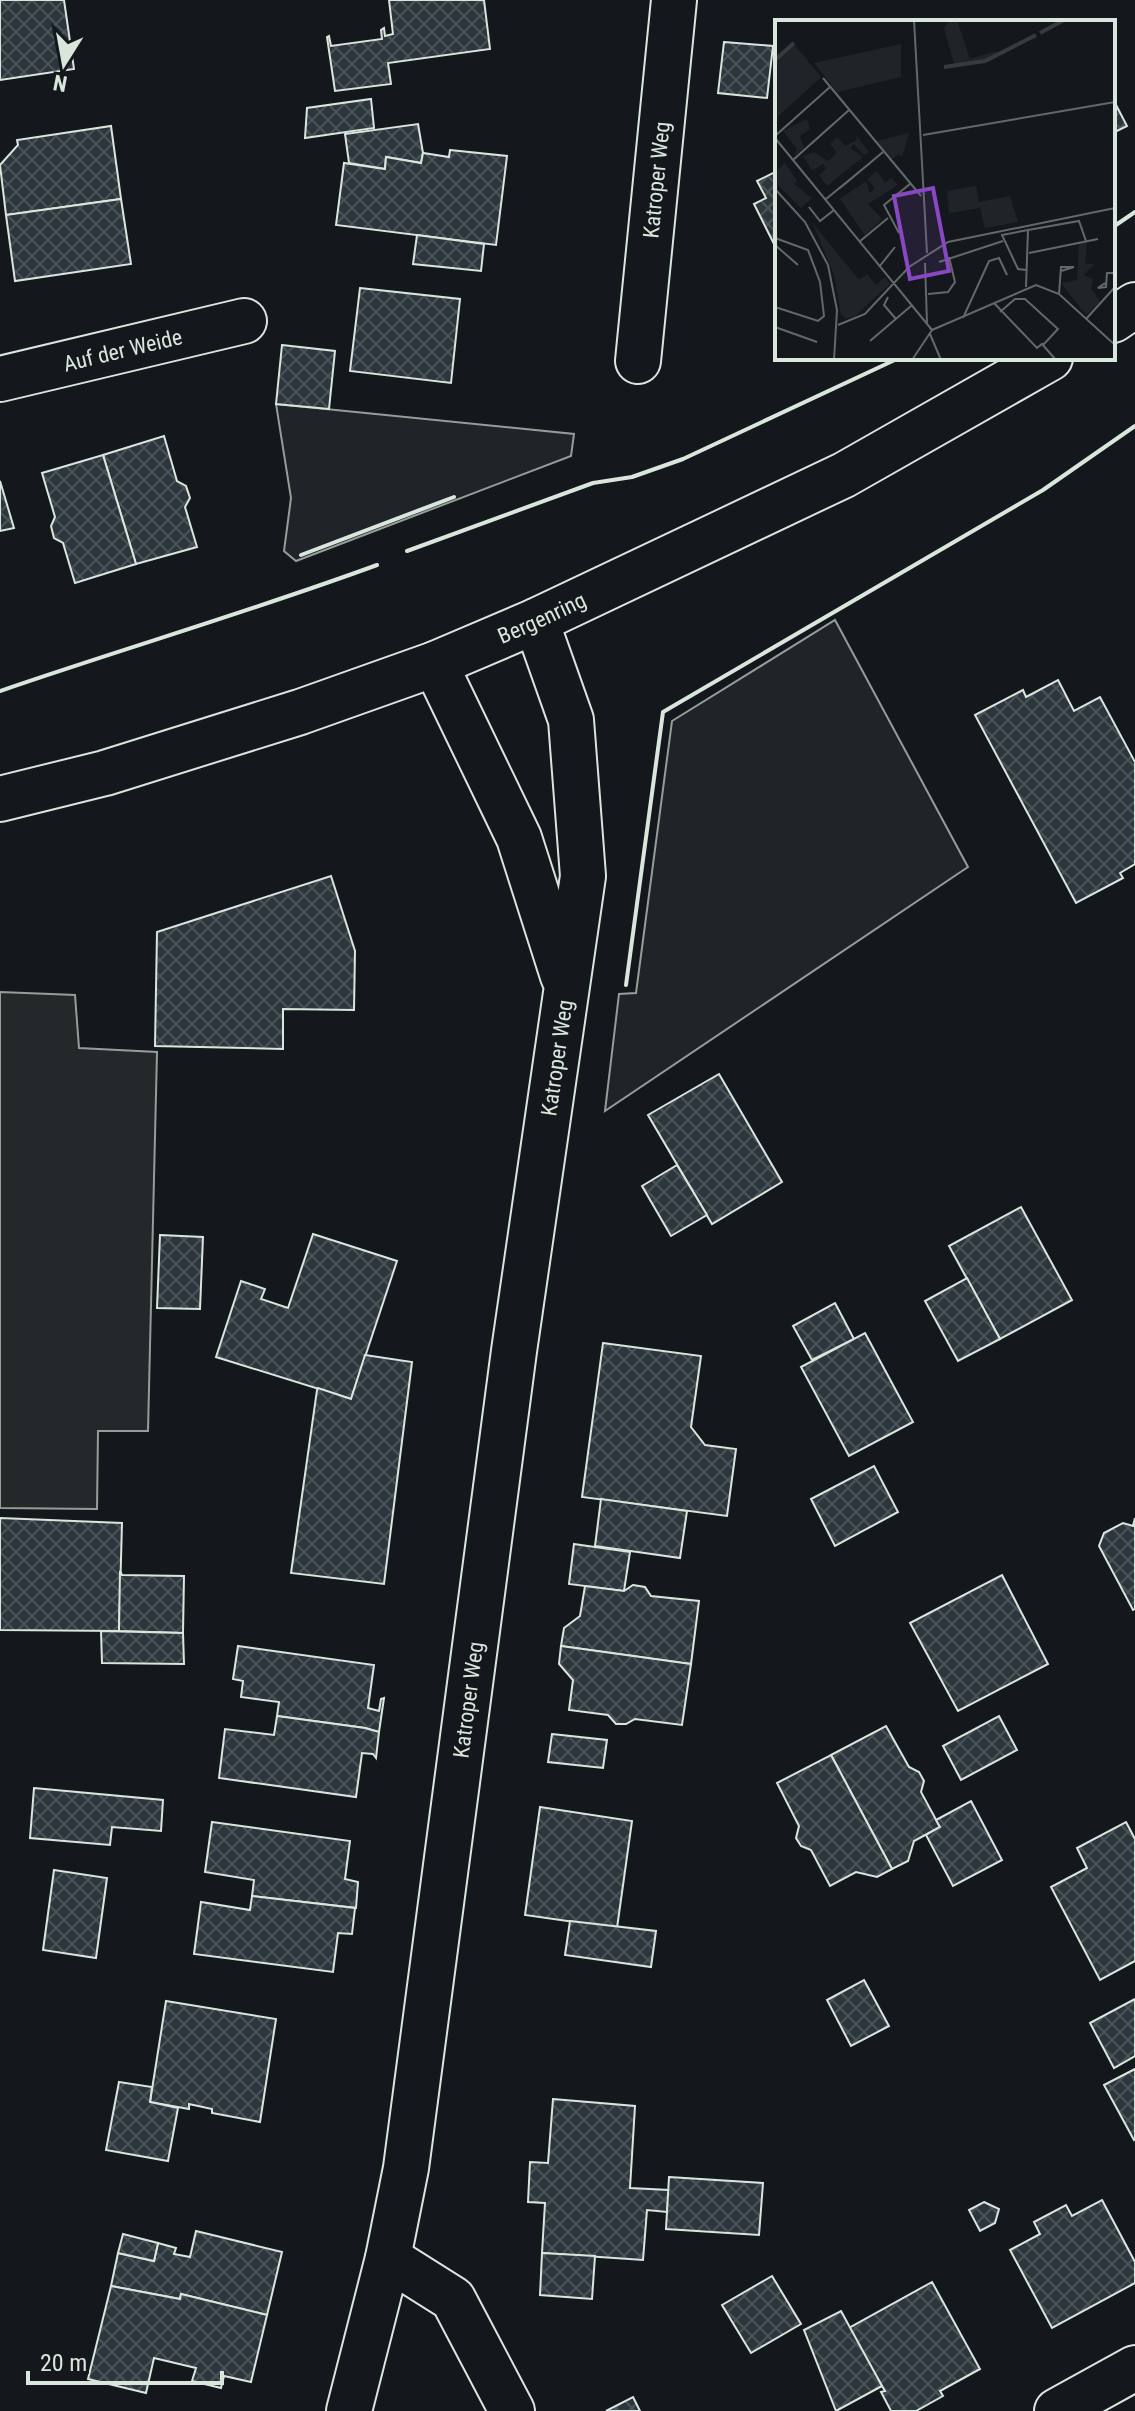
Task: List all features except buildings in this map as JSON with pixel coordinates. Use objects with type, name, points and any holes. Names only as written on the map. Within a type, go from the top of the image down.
[{"type":"street","name":"Katroper Weg","points":[[638,361],[674,0]]},
{"type":"street","points":[[1115,319],[1135,305]]},
{"type":"street","name":"Auf der Weide","points":[[0,379],[244,321]]},
{"type":"street","name":"Bergenring","points":[[0,799],[120,769],[300,712],[435,664],[536,621],[844,475],[1046,360]]},
{"type":"street","name":"Katroper Weg","points":[[349,2411],[388,2258],[406,2168],[514,1351],[583,876],[571,720],[536,621]]},
{"type":"street","name":"Katroper Weg","points":[[435,664],[519,838],[566,986]]},
{"type":"street","points":[[388,2258],[453,2299],[512,2411]]},
{"type":"street","points":[[1057,2411],[1135,2368]]},
{"type":"shaded area","points":[[276,404],[574,434],[571,456],[296,561],[284,551],[291,498]]},
{"type":"shaded area","points":[[835,620],[968,867],[605,1111],[619,994],[636,993],[672,721]]},
{"type":"shaded area","points":[[0,992],[75,995],[79,1048],[157,1052],[148,1431],[98,1431],[97,1509],[0,1508]]},
{"type":"wall","points":[[1115,226],[1135,212]]},
{"type":"wall","points":[[407,551],[593,483],[632,477],[683,459],[895,360]]},
{"type":"wall","points":[[626,985],[663,712],[1043,490],[1135,426]]},
{"type":"wall","points":[[301,555],[454,497]]},
{"type":"wall","points":[[0,691],[377,565]]}]
